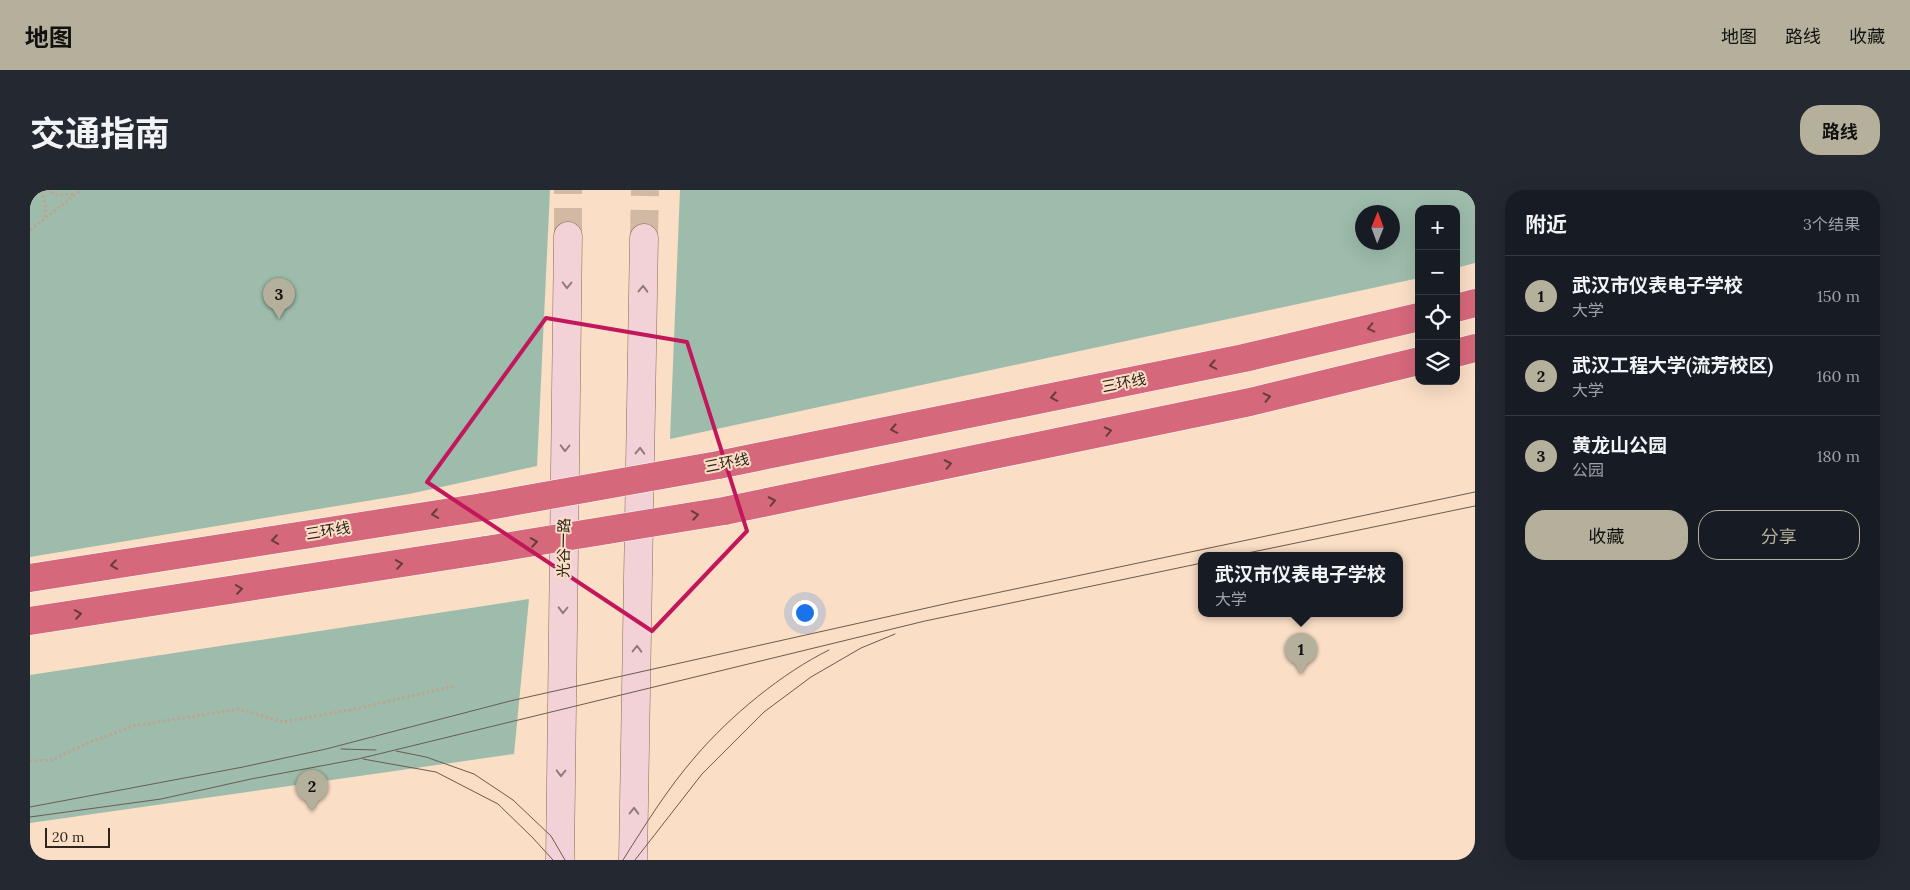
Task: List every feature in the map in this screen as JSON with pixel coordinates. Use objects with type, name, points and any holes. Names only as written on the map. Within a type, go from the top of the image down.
[{"type":"highway","points":[[1460,307],[1475,303]]},
{"type":"highway","name":"三环线","points":[[30,578],[483,507],[718,465],[1244,358],[1415,318]]},
{"type":"highway","points":[[1460,352],[1475,348]]},
{"type":"highway","points":[[30,621],[486,550],[724,510],[1250,402],[1415,363]]},
{"type":"main road","name":"光谷一路","points":[[560,860],[568,236]]},
{"type":"main road","points":[[633,860],[644,238]]},
{"type":"path","points":[[42,190],[46,208],[44,219]]},
{"type":"path","points":[[46,190],[56,195],[75,194]]},
{"type":"path","points":[[30,230],[81,190]]},
{"type":"path","points":[[30,761],[52,760],[88,743],[132,726],[239,709],[283,722],[355,709],[454,686]]},
{"type":"highlighted area","points":[[546,318],[687,342],[747,531],[652,631],[427,482]]},
{"type":"green space","points":[[30,190],[550,190],[537,466],[409,494],[30,557]]},
{"type":"green space","points":[[680,190],[1475,190],[1475,263],[1460,267],[1460,205],[1415,205],[1415,279],[670,439]]},
{"type":"green space","points":[[529,599],[514,754],[30,823],[30,675]]},
{"type":"tunnel","points":[[568,190],[568,236]]},
{"type":"tunnel","points":[[644,238],[645,190]]},
{"type":"tram line","points":[[30,807],[243,767],[326,749],[510,701],[958,601],[1475,492]]},
{"type":"tram line","points":[[1253,552],[1475,506]]},
{"type":"tram line","points":[[30,817],[161,799],[251,779],[358,759],[925,621],[1198,564]]},
{"type":"tram line","points":[[635,860],[702,774],[764,712],[811,677],[861,648],[895,634]]},
{"type":"tram line","points":[[623,860],[666,794],[685,769],[724,726],[775,683],[829,650]]},
{"type":"tram line","points":[[341,749],[376,750]]},
{"type":"tram line","points":[[396,751],[426,757],[474,774],[513,800],[551,836],[565,860]]},
{"type":"tram line","points":[[363,759],[436,772],[498,804],[553,860]]},
{"type":"place","name":"黄龙山公园","points":[[279,319]]},
{"type":"place","name":"武汉市仪表电子学校","points":[[1301,674]]},
{"type":"place","name":"武汉工程大学(流芳校区)","points":[[312,811]]}]
